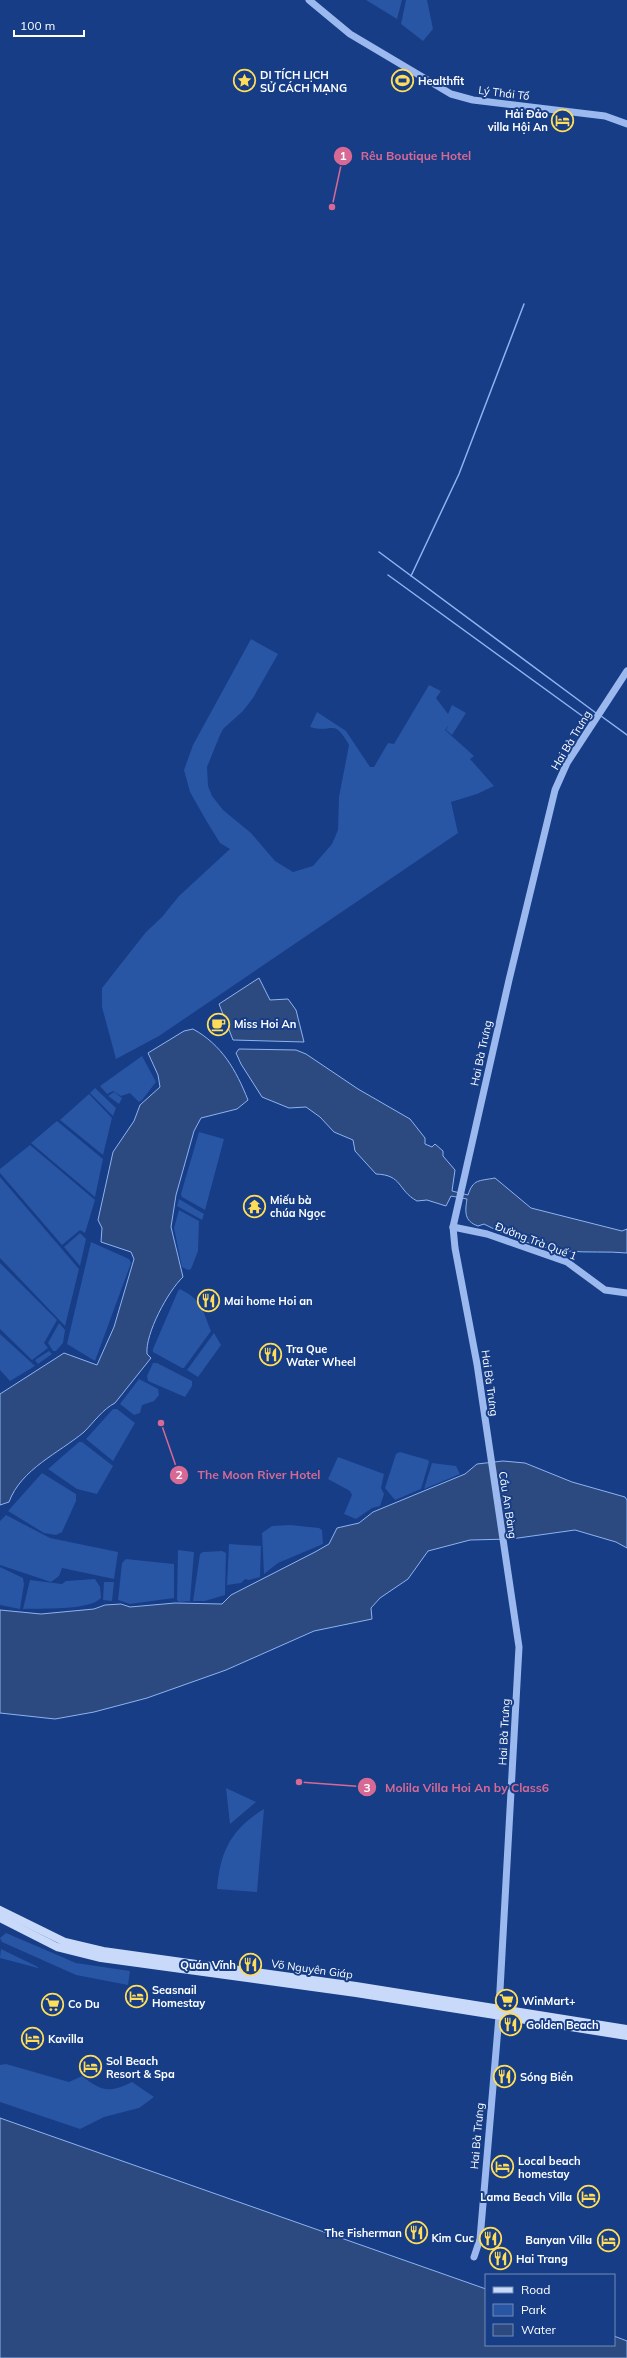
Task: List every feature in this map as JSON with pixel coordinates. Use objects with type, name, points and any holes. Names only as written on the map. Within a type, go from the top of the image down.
[{"type":"main road","name":"Võ Nguyên Giáp","points":[[0,1910],[37,1929],[81,1947],[195,1968]]},
{"type":"main road","name":"Võ Nguyên Giáp","points":[[0,1918],[57,1947],[76,1953],[195,1968],[627,2029]]},
{"type":"main road","name":"Võ Nguyên Giáp","points":[[499,2012],[627,2036]]},
{"type":"street","name":"Lý Thái Tổ","points":[[309,0],[356,38],[451,94],[473,100],[605,116],[627,124]]},
{"type":"street","name":"Hai Bà Trưng","points":[[490,1460],[476,1359],[455,1248],[453,1227],[509,980],[555,790],[567,763],[627,671]]},
{"type":"street","name":"Đường Trà Quế 1","points":[[453,1227],[487,1234],[567,1262],[605,1290],[627,1293]]},
{"type":"street","name":"Cầu An Bàng","points":[[490,1460],[505,1554]]},
{"type":"street","name":"Hai Bà Trưng","points":[[474,2257],[480,2239],[499,2012],[519,1660],[518,1635],[505,1554]]},
{"type":"green space","points":[[366,0],[402,0],[397,19]]},
{"type":"green space","points":[[406,0],[427,0],[433,29],[423,41],[401,24]]},
{"type":"green space","points":[[251,639],[278,654],[253,698],[243,711],[223,729],[207,767],[208,786],[212,796],[223,810],[251,833],[275,861],[293,872],[313,866],[332,844],[338,830],[339,797],[349,745],[344,736],[336,729],[318,729],[310,727],[317,712],[346,731],[370,767],[374,767],[388,743],[394,744],[429,685],[441,691],[436,698],[448,714],[452,705],[466,713],[452,735],[446,730],[449,725],[445,730],[474,756],[470,759],[494,786],[477,794],[451,802],[458,833],[159,1036],[116,1059],[102,1007],[102,988],[146,932],[162,917],[179,896],[230,849],[220,843],[207,822],[190,792],[184,770],[193,745]]},
{"type":"green space","points":[[142,1056],[156,1082],[142,1100],[139,1102],[130,1093],[121,1096],[113,1091],[107,1094],[100,1086]]},
{"type":"green space","points":[[95,1088],[116,1108],[113,1116],[90,1093]]},
{"type":"green space","points":[[114,1092],[122,1098],[119,1104],[108,1096]]},
{"type":"green space","points":[[89,1094],[112,1118],[103,1155],[60,1120]]},
{"type":"green space","points":[[57,1121],[103,1159],[95,1197],[31,1143]]},
{"type":"green space","points":[[199,1132],[224,1139],[205,1210],[182,1197],[181,1194]]},
{"type":"green space","points":[[30,1145],[95,1200],[85,1233],[80,1230],[62,1245],[0,1173],[0,1169]]},
{"type":"green space","points":[[0,1177],[79,1269],[65,1326],[0,1258]]},
{"type":"green space","points":[[179,1199],[204,1214],[202,1220],[177,1206]]},
{"type":"green space","points":[[179,1210],[199,1221],[198,1251],[191,1269],[188,1270],[182,1267],[174,1228]]},
{"type":"green space","points":[[80,1233],[86,1239],[80,1266],[64,1247]]},
{"type":"green space","points":[[91,1242],[129,1259],[131,1263],[95,1361],[67,1344]]},
{"type":"green space","points":[[0,1263],[57,1320],[44,1343],[48,1348],[32,1360],[0,1329]]},
{"type":"green space","points":[[180,1289],[188,1293],[201,1306],[211,1331],[184,1368],[153,1352]]},
{"type":"green space","points":[[59,1323],[65,1330],[63,1343],[56,1351],[53,1351],[48,1343]]},
{"type":"green space","points":[[214,1333],[221,1345],[198,1377],[187,1370]]},
{"type":"green space","points":[[0,1334],[35,1366],[10,1381],[0,1370]]},
{"type":"green space","points":[[49,1351],[52,1354],[38,1364],[35,1360]]},
{"type":"green space","points":[[153,1363],[157,1363],[192,1381],[192,1386],[185,1397],[148,1381],[147,1376]]},
{"type":"green space","points":[[139,1379],[158,1389],[159,1395],[154,1401],[142,1405],[140,1413],[134,1415],[120,1404]]},
{"type":"green space","points":[[113,1409],[117,1409],[135,1423],[113,1461],[86,1439]]},
{"type":"green space","points":[[79,1442],[82,1442],[113,1466],[97,1494],[77,1489],[48,1469]]},
{"type":"green space","points":[[400,1452],[428,1460],[429,1462],[421,1489],[395,1500],[385,1488],[396,1454]]},
{"type":"green space","points":[[338,1457],[384,1474],[381,1488],[384,1494],[380,1506],[372,1508],[356,1519],[344,1514],[352,1495],[350,1491],[328,1479]]},
{"type":"green space","points":[[432,1463],[456,1466],[460,1474],[424,1489]]},
{"type":"green space","points":[[42,1473],[76,1494],[76,1501],[62,1532],[56,1535],[44,1533],[8,1511]]},
{"type":"green space","points":[[6,1515],[50,1538],[118,1552],[114,1579],[62,1568],[59,1576],[51,1582],[0,1565],[0,1521]]},
{"type":"green space","points":[[290,1525],[319,1528],[322,1530],[323,1544],[278,1563],[264,1574],[262,1533],[272,1526]]},
{"type":"green space","points":[[229,1544],[261,1546],[260,1577],[249,1580],[245,1579],[241,1583],[227,1585]]},
{"type":"green space","points":[[178,1550],[194,1552],[190,1601],[179,1602],[177,1600]]},
{"type":"green space","points":[[222,1551],[226,1553],[225,1595],[205,1601],[193,1601],[200,1554],[203,1552]]},
{"type":"green space","points":[[126,1559],[174,1564],[174,1598],[130,1604],[118,1600],[122,1563]]},
{"type":"green space","points":[[0,1567],[23,1578],[24,1584],[20,1609],[0,1605]]},
{"type":"green space","points":[[95,1579],[100,1587],[101,1598],[95,1602],[76,1607],[23,1609],[30,1580],[62,1584],[66,1581]]},
{"type":"green space","points":[[104,1582],[114,1582],[112,1601],[103,1600]]},
{"type":"green space","points":[[226,1788],[256,1802],[230,1824]]},
{"type":"green space","points":[[264,1809],[257,1892],[217,1889],[221,1863],[230,1842],[244,1824]]},
{"type":"green space","points":[[6,1933],[76,1963],[130,1971],[128,1985],[76,1975],[2,1942],[0,1938]]},
{"type":"green space","points":[[1,1949],[38,1967],[38,1968],[0,1958]]},
{"type":"green space","points":[[6,2064],[69,2082],[82,2076],[95,2085],[106,2089],[117,2088],[132,2082],[154,2097],[139,2108],[104,2117],[80,2129],[0,2102],[0,2065]]},
{"type":"water","points":[[259,978],[270,1000],[288,999],[296,1010],[304,1042],[233,1040],[219,1004]]},
{"type":"water","points":[[193,1029],[203,1035],[227,1059],[248,1100],[237,1109],[201,1118],[194,1131],[176,1195],[171,1227],[183,1277],[164,1302],[154,1325],[147,1346],[147,1354],[151,1358],[115,1403],[103,1412],[84,1432],[31,1471],[22,1480],[9,1502],[0,1505],[0,1394],[64,1353],[97,1365],[114,1327],[134,1259],[131,1252],[101,1242],[102,1228],[98,1220],[113,1152],[134,1121],[140,1105],[160,1087],[158,1075],[148,1053],[184,1031]]},
{"type":"water","points":[[239,1049],[296,1050],[306,1054],[358,1089],[410,1119],[425,1138],[425,1144],[432,1147],[435,1144],[443,1151],[443,1156],[455,1170],[452,1191],[468,1195],[475,1183],[481,1180],[495,1178],[531,1208],[622,1231],[627,1229],[627,1253],[575,1252],[535,1245],[504,1234],[484,1224],[478,1226],[470,1222],[466,1216],[467,1199],[451,1196],[446,1206],[427,1200],[417,1201],[406,1192],[396,1180],[385,1175],[376,1174],[355,1151],[353,1140],[334,1132],[320,1117],[306,1107],[289,1108],[262,1097],[241,1064],[236,1053]]},
{"type":"water","points":[[503,1461],[525,1463],[572,1482],[625,1497],[627,1500],[627,1548],[616,1542],[575,1530],[511,1539],[470,1540],[428,1551],[408,1579],[380,1598],[371,1608],[372,1619],[314,1631],[226,1670],[147,1698],[94,1712],[55,1719],[0,1713],[0,1610],[41,1614],[94,1609],[105,1605],[121,1604],[130,1607],[175,1603],[222,1604],[231,1595],[329,1544],[337,1528],[359,1523],[373,1512],[465,1474],[477,1464]]},
{"type":"water","points":[[0,2118],[485,2289],[485,2346],[615,2346],[615,2336],[627,2341],[627,2358],[0,2358]]},
{"type":"waterway","points":[[411,576],[459,474],[524,304]]},
{"type":"waterway","points":[[379,552],[596,713]]},
{"type":"waterway","points":[[388,575],[585,718]]},
{"type":"waterway","points":[[601,716],[627,735]]},
{"type":"place","name":"DI TÍCH LỊCH SỬ CÁCH MẠNG","points":[[244,81]]},
{"type":"place","name":"Healthfit","points":[[403,81]]},
{"type":"place","name":"Hải Đảo villa Hội An","points":[[563,120]]},
{"type":"place","name":"Rêu Boutique Hotel","points":[[332,207]]},
{"type":"place","name":"Miss Hoi An","points":[[219,1024]]},
{"type":"place","name":"Miếu bà chúa Ngọc","points":[[255,1206]]},
{"type":"place","name":"Mai home Hoi an","points":[[208,1301]]},
{"type":"place","name":"Tra Que Water Wheel","points":[[270,1355]]},
{"type":"place","name":"The Moon River Hotel","points":[[161,1423]]},
{"type":"place","name":"Molila Villa Hoi An by Class6","points":[[299,1782]]},
{"type":"place","name":"Quán Vĩnh","points":[[251,1965]]},
{"type":"place","name":"Seasnail Homestay","points":[[137,1996]]},
{"type":"place","name":"WinMart+","points":[[506,2001]]},
{"type":"place","name":"Co Du","points":[[52,2004]]},
{"type":"place","name":"Golden Beach","points":[[510,2025]]},
{"type":"place","name":"Kavilla","points":[[32,2039]]},
{"type":"place","name":"Sol Beach Resort & Spa","points":[[90,2067]]},
{"type":"place","name":"Sóng Biển","points":[[504,2077]]},
{"type":"place","name":"Local beach homestay","points":[[503,2167]]},
{"type":"place","name":"Lama Beach Villa","points":[[588,2197]]},
{"type":"place","name":"The Fisherman","points":[[417,2233]]},
{"type":"place","name":"Kim Cuc","points":[[490,2238]]},
{"type":"place","name":"Banyan Villa","points":[[608,2240]]},
{"type":"place","name":"Hai Trang","points":[[500,2259]]}]
